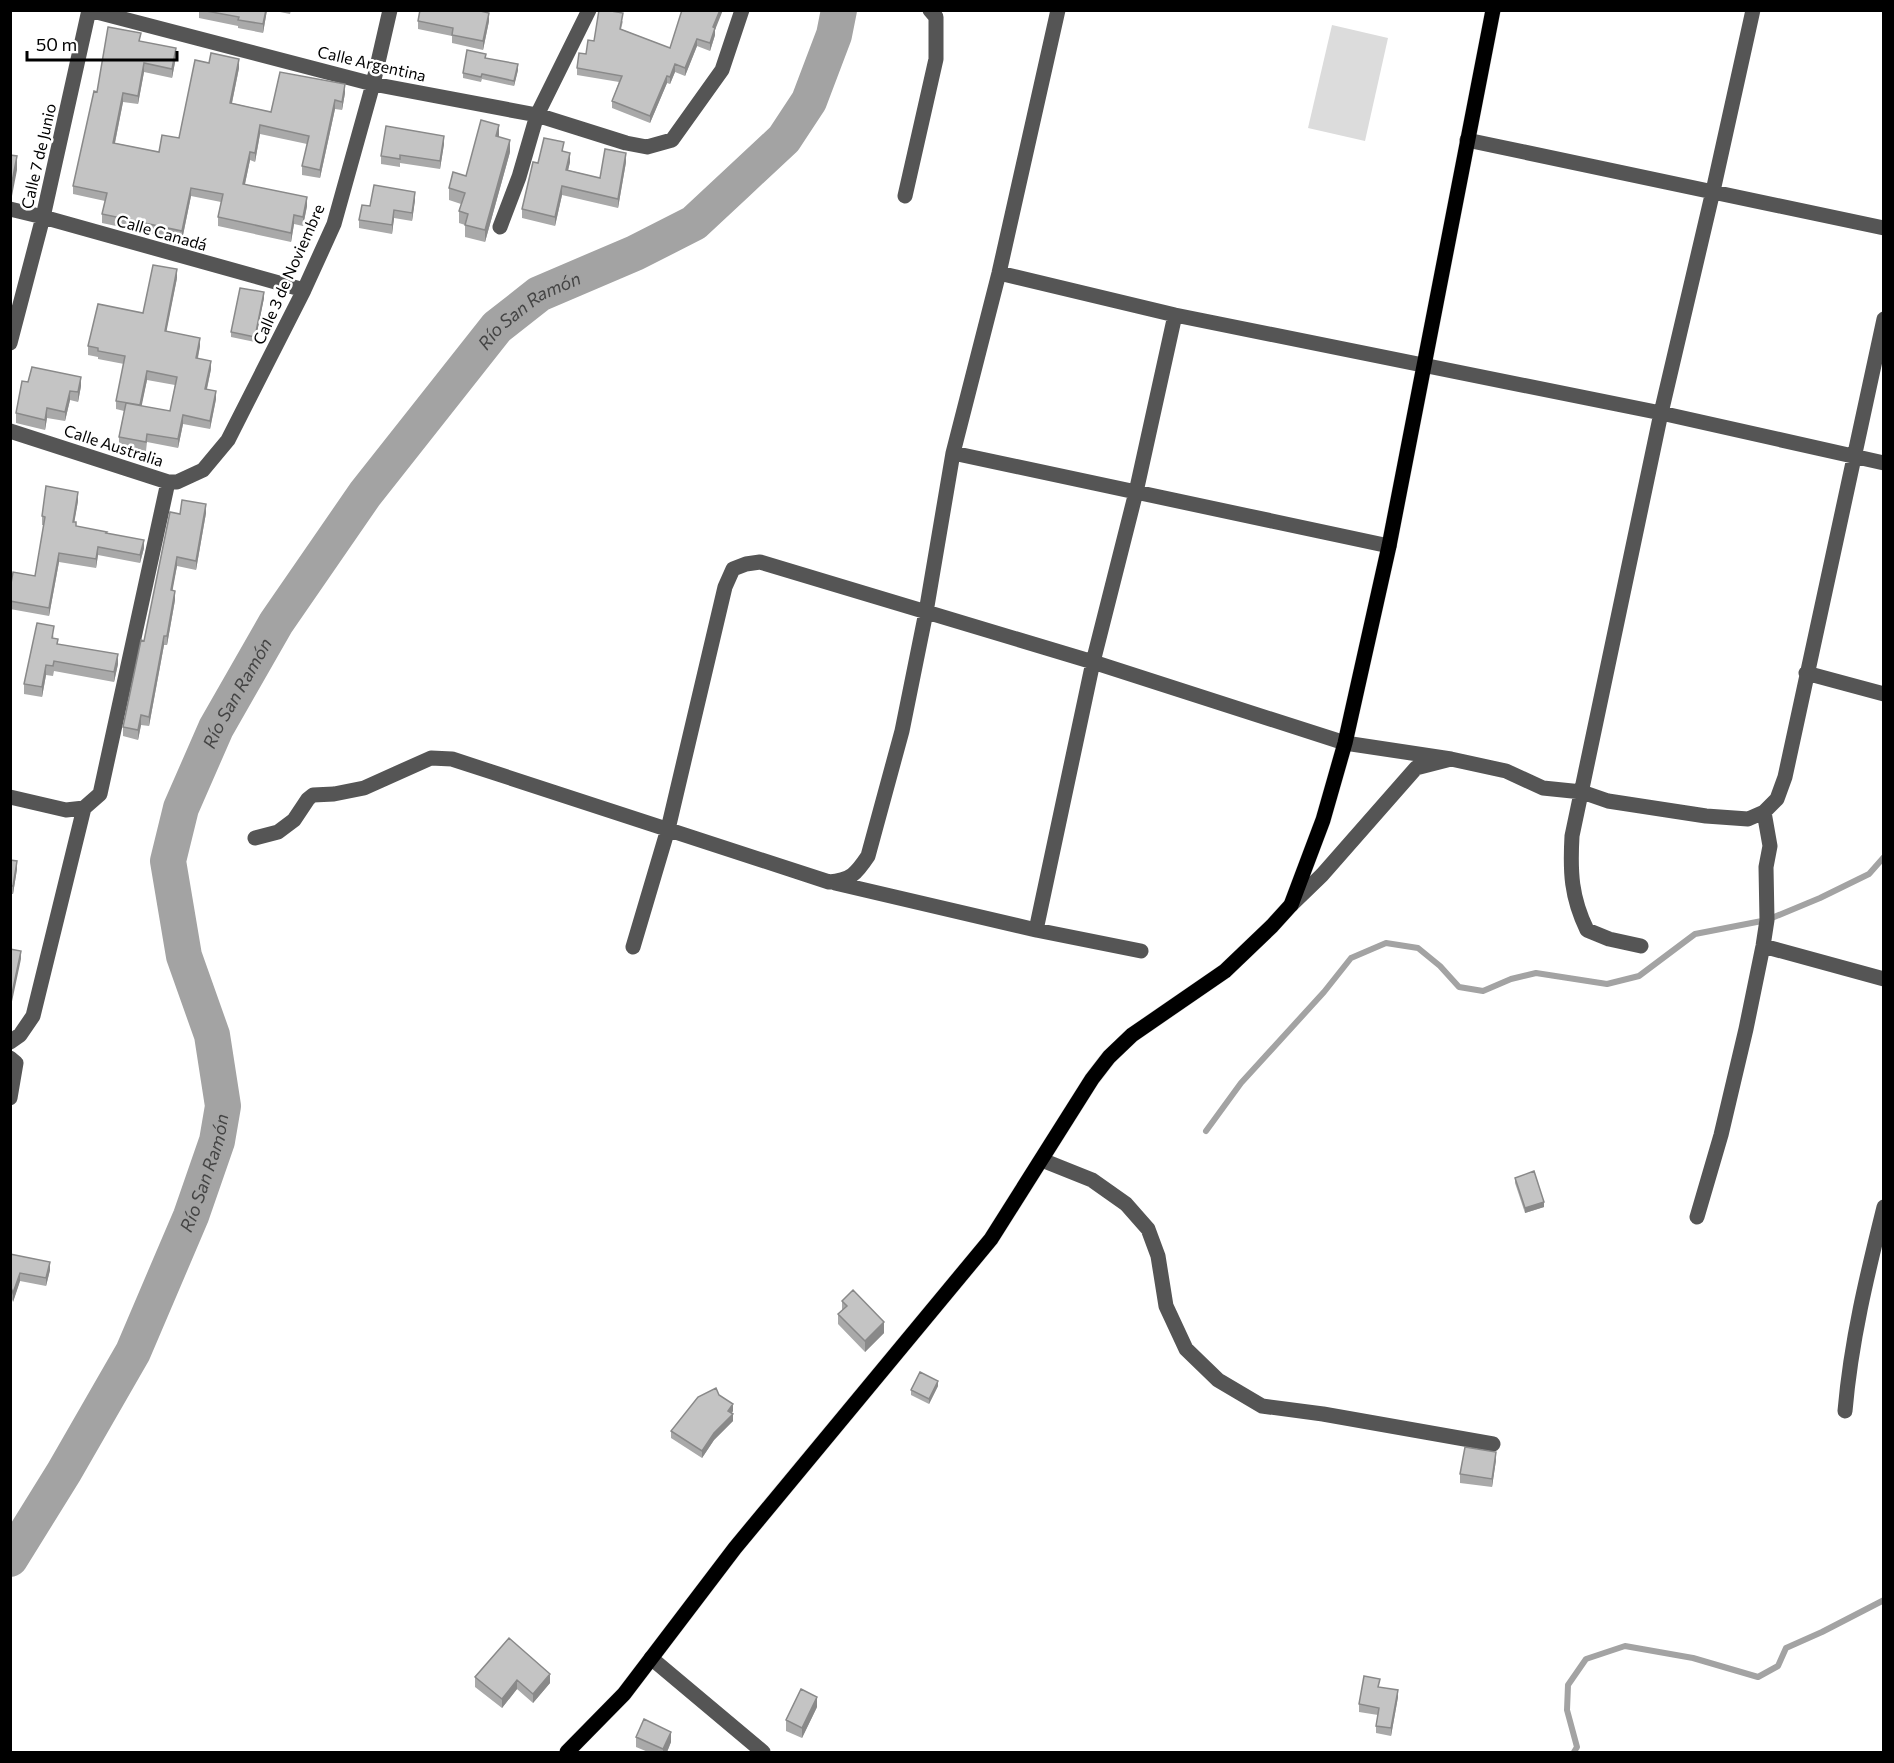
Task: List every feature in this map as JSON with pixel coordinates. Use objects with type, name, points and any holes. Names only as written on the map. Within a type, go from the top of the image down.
[{"type":"main road","points":[[567,1752],[624,1694],[735,1548],[991,1239],[1108,1057],[1132,1035],[1225,971],[1254,945],[1291,905],[1323,820],[1345,743],[1389,546],[1493,10]]},
{"type":"street","name":"Calle Argentina","points":[[89,10],[373,84],[537,115],[626,143],[647,147],[672,140],[722,70],[742,10]]},
{"type":"street","name":"Calle 7 de Junio","points":[[10,343],[43,217],[89,10]]},
{"type":"street","name":"Calle 3 de Noviembre","points":[[228,440],[304,290],[334,224],[373,84],[390,10]]},
{"type":"street","points":[[500,227],[519,177],[537,115],[589,10]]},
{"type":"street","points":[[905,196],[936,59],[936,17],[930,10]]},
{"type":"street","points":[[829,882],[845,880],[858,871],[868,856],[902,731],[926,612],[953,453],[999,273],[1058,10]]},
{"type":"street","points":[[1641,946],[1609,939],[1587,930],[1579,913],[1570,874],[1572,836],[1660,412],[1713,191],[1753,10]]},
{"type":"street","points":[[1467,140],[1884,228]]},
{"type":"street","name":"Calle Canadá","points":[[10,209],[304,290]]},
{"type":"street","points":[[999,273],[1175,315],[1660,412],[1884,463]]},
{"type":"street","points":[[1036,930],[1093,662],[1136,492],[1175,315]]},
{"type":"street","points":[[633,947],[668,829],[725,587],[733,569],[760,562],[1093,662],[1345,743],[1451,759],[1506,771],[1543,788],[1582,792],[1608,801],[1706,816],[1748,819],[1764,812],[1778,799],[1785,777],[1884,319]]},
{"type":"street","name":"Calle Australia","points":[[10,431],[168,482],[177,482],[203,470],[228,440]]},
{"type":"street","points":[[953,453],[1389,546]]},
{"type":"street","points":[[10,797],[66,810],[84,808],[100,794],[168,482]]},
{"type":"street","points":[[1806,673],[1884,694]]},
{"type":"street","points":[[255,838],[278,832],[294,820],[313,795],[334,794],[364,788],[430,758],[452,759],[829,882],[1036,930],[1141,951]]},
{"type":"street","points":[[1291,905],[1322,875],[1416,768],[1451,759]]},
{"type":"street","points":[[10,1042],[20,1035],[33,1016],[84,808]]},
{"type":"street","points":[[1697,1217],[1723,1124],[1763,946],[1767,920],[1766,867],[1770,846],[1764,812]]},
{"type":"street","points":[[1763,946],[1884,980]]},
{"type":"street","points":[[10,1058],[16,1064],[10,1098]]},
{"type":"street","points":[[1042,1160],[1092,1179],[1126,1204],[1148,1229],[1158,1256],[1166,1306],[1186,1349],[1218,1380],[1262,1406],[1323,1414],[1494,1444]]},
{"type":"street","points":[[1845,1411],[1849,1369],[1860,1304],[1884,1207]]},
{"type":"street","points":[[651,1658],[763,1752]]},
{"type":"shaded area","points":[[1332,25],[1388,38],[1365,141],[1308,128]]},
{"type":"building","points":[[201,10],[266,10],[263,24]]},
{"type":"building","points":[[420,10],[476,10],[489,13],[483,41],[452,35],[453,28],[418,21]]},
{"type":"building","points":[[599,10],[623,13],[620,29],[670,48],[682,10],[720,10],[710,43],[697,39],[685,68],[675,64],[670,77],[667,76],[650,116],[612,101],[622,76],[577,68],[579,53],[586,54],[588,40],[594,41]]},
{"type":"building","points":[[108,27],[141,33],[139,41],[176,48],[172,69],[144,63],[138,96],[123,93],[113,143],[159,152],[162,135],[179,138],[195,60],[209,63],[211,53],[239,59],[230,103],[271,112],[280,72],[345,84],[342,102],[335,100],[320,170],[302,166],[309,136],[260,125],[255,153],[250,152],[243,184],[307,197],[303,217],[294,215],[291,233],[218,217],[223,194],[191,188],[182,231],[102,214],[107,193],[73,186],[94,91],[97,92]]},
{"type":"building","points":[[467,50],[486,54],[485,58],[518,64],[514,81],[482,74],[481,77],[463,73]]},
{"type":"building","points":[[481,120],[499,125],[496,136],[510,140],[485,230],[465,225],[468,214],[459,211],[465,193],[449,188],[453,172],[466,176]]},
{"type":"building","points":[[386,126],[444,136],[440,161],[400,155],[400,159],[381,156]]},
{"type":"building","points":[[544,138],[564,142],[562,151],[570,153],[566,170],[600,178],[605,149],[626,153],[618,199],[562,186],[555,217],[522,209],[533,162],[538,163]]},
{"type":"building","points":[[10,155],[17,156],[10,183]]},
{"type":"building","points":[[374,185],[415,192],[412,213],[394,210],[392,225],[359,220],[362,205],[370,206]]},
{"type":"building","points":[[153,265],[177,269],[165,331],[200,338],[196,358],[211,361],[205,389],[216,391],[210,421],[183,415],[178,439],[147,434],[146,442],[119,437],[126,403],[170,411],[177,377],[147,371],[140,405],[116,401],[125,356],[98,351],[98,348],[88,346],[98,304],[143,313]]},
{"type":"building","points":[[240,288],[264,292],[255,337],[231,332]]},
{"type":"building","points":[[32,367],[81,377],[78,392],[70,391],[65,412],[47,408],[45,420],[16,413],[22,381],[28,382]]},
{"type":"building","points":[[46,486],[78,492],[73,522],[76,522],[76,526],[144,540],[140,555],[98,547],[96,559],[59,553],[49,608],[10,601],[13,572],[35,576],[45,517],[42,516]]},
{"type":"building","points":[[182,500],[206,504],[196,561],[177,557],[171,590],[175,591],[149,717],[141,715],[138,730],[123,727],[141,640],[144,641],[170,512],[180,514]]},
{"type":"building","points":[[37,623],[54,626],[52,638],[58,639],[57,644],[118,654],[114,672],[54,661],[53,666],[46,665],[42,687],[24,684]]},
{"type":"building","points":[[10,860],[17,861],[13,886],[10,886]]},
{"type":"building","points":[[10,949],[21,951],[10,1003]]},
{"type":"building","points":[[1534,1171],[1544,1202],[1525,1208],[1515,1178]]},
{"type":"building","points":[[10,1254],[50,1262],[46,1278],[20,1273],[13,1293],[10,1285]]},
{"type":"building","points":[[853,1290],[884,1322],[865,1341],[838,1314],[847,1306],[842,1301]]},
{"type":"building","points":[[920,1372],[938,1381],[929,1399],[911,1390]]},
{"type":"building","points":[[716,1388],[719,1395],[733,1404],[728,1411],[733,1414],[714,1433],[702,1451],[671,1431],[698,1397]]},
{"type":"building","points":[[1465,1447],[1496,1452],[1492,1479],[1460,1474]]},
{"type":"building","points":[[509,1638],[550,1674],[533,1694],[517,1680],[502,1699],[475,1677]]},
{"type":"building","points":[[1364,1676],[1380,1679],[1378,1687],[1398,1690],[1391,1728],[1376,1726],[1379,1708],[1359,1704]]},
{"type":"building","points":[[801,1689],[817,1697],[802,1728],[786,1720]]},
{"type":"building","points":[[644,1719],[671,1732],[663,1749],[636,1737]]},
{"type":"waterway","name":"Río San Ramón","points":[[10,1559],[64,1472],[133,1352],[191,1216],[217,1141],[223,1106],[212,1035],[184,956],[168,861],[181,808],[216,728],[276,623],[365,494],[497,327],[539,294],[635,253],[694,223],[784,139],[809,101],[834,35],[839,10]]},
{"type":"waterway","points":[[1206,1131],[1241,1083],[1324,992],[1351,958],[1386,943],[1418,948],[1440,966],[1459,987],[1483,991],[1511,979],[1536,973],[1607,984],[1639,976],[1695,934],[1767,920],[1820,898],[1869,874],[1884,857]]},
{"type":"waterway","points":[[1574,1752],[1577,1747],[1567,1710],[1568,1685],[1586,1659],[1625,1646],[1693,1658],[1758,1677],[1778,1666],[1786,1648],[1884,1600]]}]
